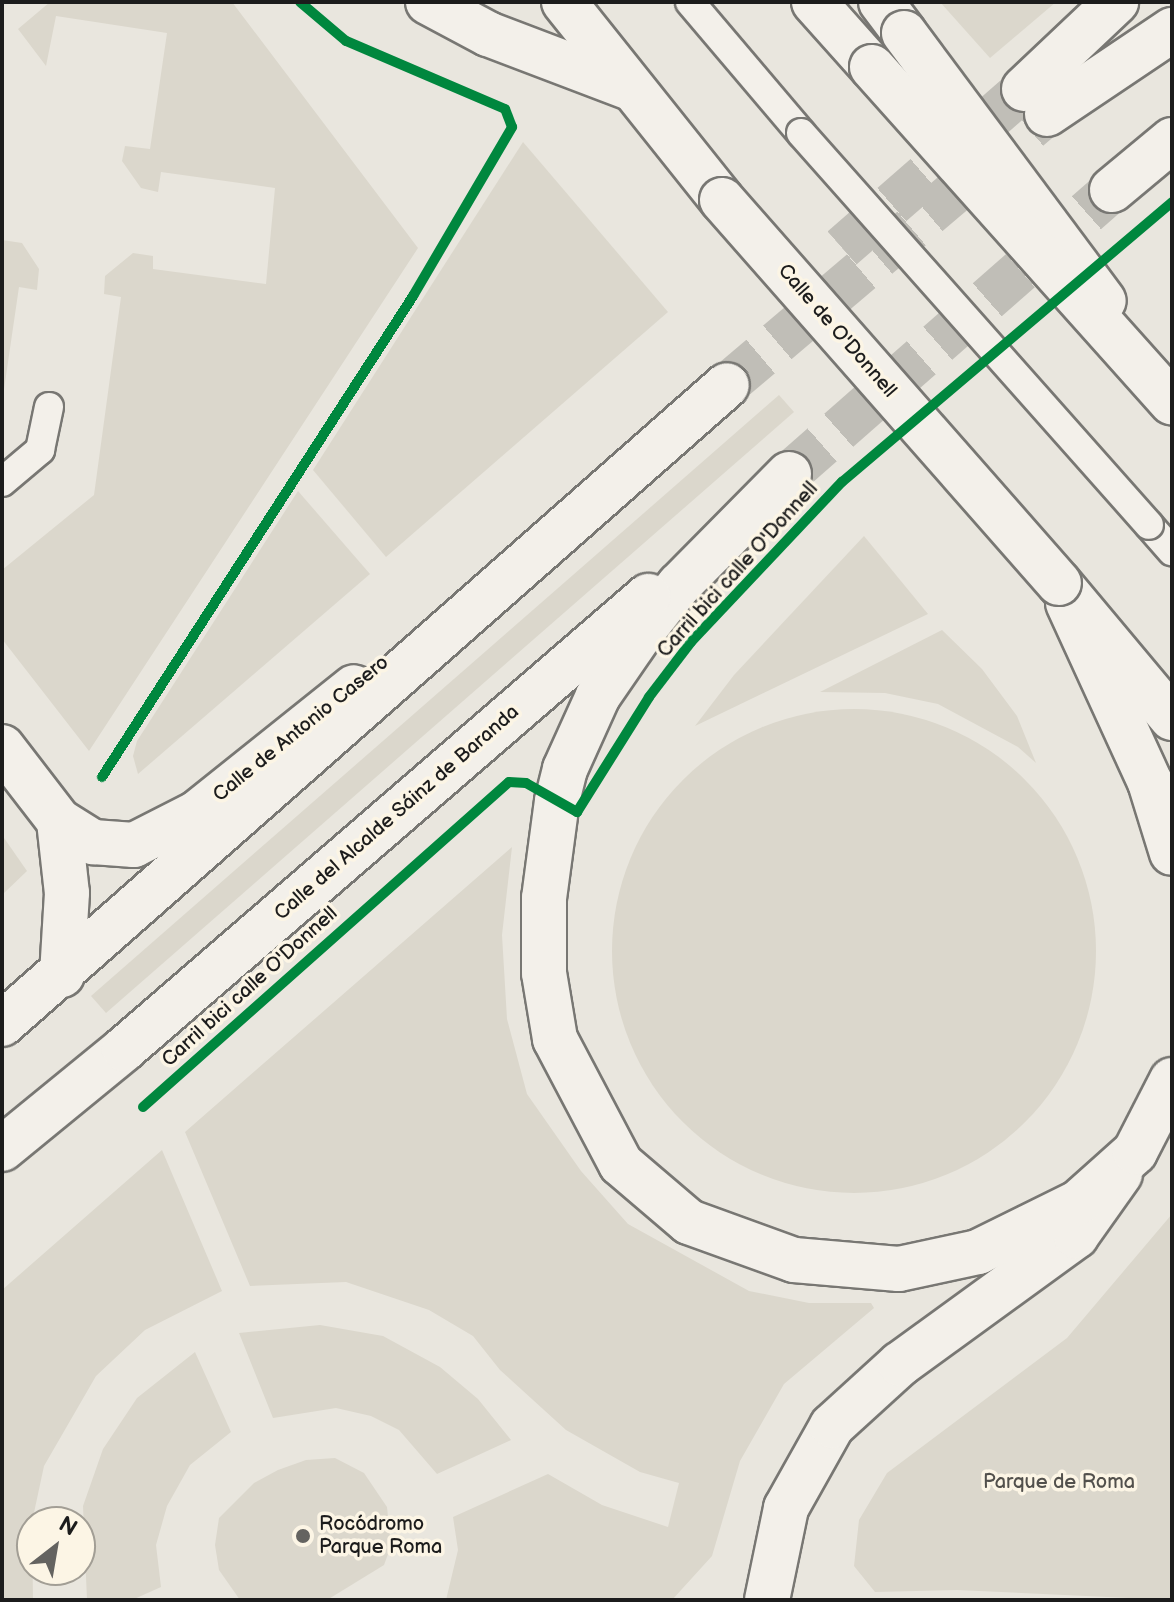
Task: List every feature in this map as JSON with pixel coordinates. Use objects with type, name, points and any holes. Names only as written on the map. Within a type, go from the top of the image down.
[{"type":"street","name":"Calle de O'Donnell","points":[[428,2],[488,34],[630,88]]},
{"type":"street","name":"Calle de O'Donnell","points":[[564,2],[722,200],[1059,583],[1172,718]]},
{"type":"street","points":[[814,2],[1172,403]]},
{"type":"street","points":[[1116,2],[1036,102],[1172,30]]},
{"type":"street","points":[[892,18],[1172,393]]},
{"type":"street","points":[[1112,190],[1172,140]]},
{"type":"street","points":[[2,1024],[62,975],[576,517],[721,372]]},
{"type":"street","name":"Calle del Alcalde Sáinz de Baranda","points":[[2,1149],[136,1039],[789,474],[679,585],[642,632],[598,696],[565,769],[544,898],[544,973],[555,1039],[584,1103],[621,1164],[689,1222],[794,1260],[899,1269],[978,1252],[1079,1202],[1135,1152]]},
{"type":"street","name":"Calle de Antonio Casero","points":[[2,747],[59,821],[93,842],[134,845],[197,813],[415,635],[529,557]]},
{"type":"street","points":[[1059,583],[1150,782],[1172,853]]},
{"type":"street","points":[[59,821],[67,893],[62,975]]},
{"type":"street","points":[[767,1600],[786,1508],[832,1426],[900,1364],[1076,1236],[1135,1152],[1172,1080]]},
{"type":"lane","points":[[690,2],[801,133],[1172,551]]},
{"type":"lane","points":[[2,482],[40,450],[49,407]]},
{"type":"green space","points":[[50,2],[232,2],[418,248],[89,751],[2,639],[2,570],[94,495],[121,297],[104,294],[105,276],[133,253],[153,256],[153,269],[266,284],[275,188],[161,172],[158,192],[141,188],[122,161],[125,146],[150,149],[167,33],[56,16],[46,66],[18,29]]},
{"type":"green space","points":[[940,2],[1056,2],[990,58]]},
{"type":"green space","points":[[523,142],[668,312],[386,557],[313,470]]},
{"type":"green space","points":[[2,240],[22,243],[39,269],[37,290],[19,287],[2,403]]},
{"type":"green space","points":[[779,395],[794,412],[106,1013],[91,996]]},
{"type":"green space","points":[[298,491],[370,574],[138,774],[133,756],[137,741]]},
{"type":"green space","points":[[864,536],[928,614],[695,726],[734,675]]},
{"type":"green space","points":[[942,630],[982,669],[1017,716],[1036,763],[1018,747],[938,704],[885,693],[820,692]]},
{"type":"green space","points":[[854,709],[901,714],[946,728],[988,750],[1025,780],[1055,817],[1077,859],[1091,904],[1096,951],[1091,998],[1077,1043],[1055,1085],[1025,1122],[988,1152],[946,1174],[901,1188],[854,1193],[807,1188],[762,1174],[720,1152],[683,1122],[653,1085],[631,1043],[617,998],[612,951],[617,904],[631,859],[653,817],[683,780],[720,750],[762,728],[807,714]]},
{"type":"green space","points":[[2,835],[27,871],[2,895]]},
{"type":"green space","points":[[512,847],[502,935],[507,1019],[527,1094],[581,1171],[628,1224],[749,1291],[809,1303],[871,1303],[874,1308],[784,1384],[740,1461],[712,1556],[672,1600],[446,1600],[458,1550],[453,1517],[548,1474],[602,1505],[668,1527],[679,1483],[640,1472],[566,1430],[500,1370],[473,1336],[429,1310],[346,1282],[250,1286],[185,1132]]},
{"type":"green space","points":[[162,1150],[222,1291],[145,1330],[96,1376],[44,1466],[35,1506],[16,1506],[16,1586],[33,1586],[33,1600],[2,1600],[2,1290]]},
{"type":"green space","name":"Parque de Roma","points":[[1172,1214],[1172,1600],[957,1590],[875,1592],[854,1566],[859,1520],[887,1473],[1067,1338]]},
{"type":"green space","points":[[320,1325],[383,1336],[440,1367],[478,1399],[511,1440],[437,1474],[399,1430],[371,1416],[336,1408],[273,1418],[239,1333]]},
{"type":"green space","points":[[195,1352],[231,1432],[190,1465],[167,1506],[156,1545],[161,1587],[132,1600],[87,1600],[86,1586],[96,1586],[96,1506],[83,1506],[103,1449],[137,1398]]},
{"type":"green space","name":"Rocódromo Parque Roma","points":[[335,1458],[364,1473],[387,1507],[391,1546],[384,1565],[327,1600],[240,1600],[219,1570],[215,1545],[219,1518],[254,1483],[278,1470],[306,1460]]},
{"type":"tunnel","points":[[842,248],[1024,89]]},
{"type":"tunnel","points":[[727,385],[1047,114]]},
{"type":"tunnel","points":[[789,474],[1112,190]]},
{"type":"cycle path","points":[[102,777],[413,296],[512,127],[505,109],[346,41],[300,2]]},
{"type":"cycle path","name":"Carril bici calle O'Donnell","points":[[143,1107],[509,782],[526,783],[577,812],[649,697],[691,642],[842,482],[1172,202]]},
{"type":"place","name":"Rocódromo Parque Roma","points":[[303,1536]]}]
